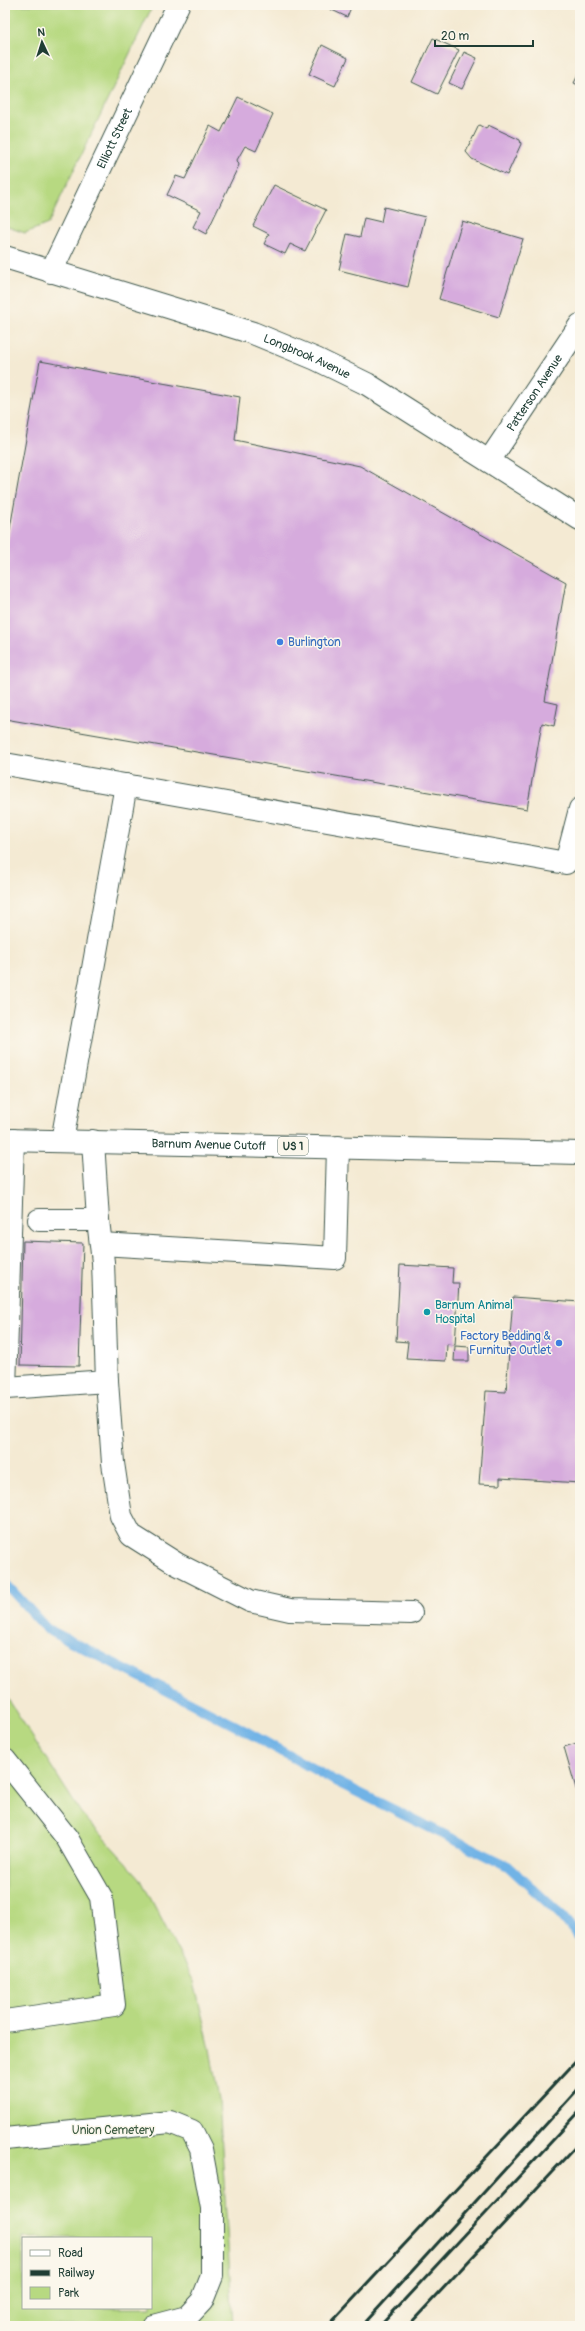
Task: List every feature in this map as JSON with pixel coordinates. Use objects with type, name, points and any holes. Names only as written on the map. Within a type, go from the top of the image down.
[{"type":"street","name":"Elliott Street","points":[[51,272],[178,5]]},
{"type":"street","name":"Longbrook Avenue","points":[[5,257],[253,333],[316,359],[366,384],[580,519]]},
{"type":"street","name":"Patterson Avenue","points":[[489,461],[580,325]]},
{"type":"street","points":[[5,764],[566,863],[580,809]]},
{"type":"street","points":[[62,1141],[126,785]]},
{"type":"street","points":[[9,1140],[5,1388],[107,1381]]},
{"type":"street","name":"Barnum Avenue Cutoff","points":[[9,1140],[580,1153]]},
{"type":"street","points":[[93,1141],[98,1220],[103,1262],[107,1381],[113,1463],[121,1516],[131,1535],[177,1564],[250,1601],[290,1610],[411,1613]]},
{"type":"street","points":[[101,1244],[335,1258],[338,1147]]},
{"type":"street","points":[[39,1220],[98,1220]]},
{"type":"street","points":[[5,1760],[66,1838],[101,1897],[114,2005],[5,2021]]},
{"type":"street","points":[[5,2139],[170,2122],[192,2132],[201,2149],[212,2208],[212,2276],[202,2301],[187,2317],[153,2326]]},
{"type":"green space","points":[[5,5],[153,5],[48,224],[25,233],[5,226]]},
{"type":"green space","name":"Union Cemetery","points":[[5,1694],[81,1813],[140,1878],[194,1982],[210,2049],[219,2100],[233,2326],[5,2326]]},
{"type":"building","points":[[321,5],[352,5],[347,17]]},
{"type":"building","points":[[433,38],[459,50],[437,94],[412,82]]},
{"type":"building","points":[[322,45],[348,58],[335,86],[309,74]]},
{"type":"building","points":[[464,52],[477,58],[462,89],[449,83]]},
{"type":"building","points":[[580,71],[580,86],[574,83]]},
{"type":"building","points":[[238,97],[273,114],[256,151],[245,146],[237,160],[239,165],[206,234],[193,227],[201,211],[167,195],[176,176],[185,179],[210,126],[221,132]]},
{"type":"building","points":[[479,125],[486,129],[488,125],[520,140],[521,144],[507,175],[472,159],[466,152]]},
{"type":"building","points":[[274,185],[326,210],[305,251],[290,244],[285,254],[264,244],[269,234],[253,226]]},
{"type":"building","points":[[384,207],[425,217],[408,287],[339,270],[347,234],[360,237],[364,218],[381,222]]},
{"type":"building","points":[[462,221],[523,239],[499,317],[439,299]]},
{"type":"building","name":"Burlington","points":[[40,361],[240,397],[235,440],[360,466],[566,582],[545,701],[558,704],[554,726],[542,723],[527,809],[5,719],[5,556]]},
{"type":"building","points":[[23,1241],[83,1243],[79,1366],[20,1365]]},
{"type":"building","name":"Barnum Animal Hospital","points":[[400,1265],[453,1268],[452,1283],[459,1283],[455,1345],[447,1344],[446,1361],[406,1359],[408,1342],[396,1341]]},
{"type":"building","points":[[513,1297],[580,1302],[580,1483],[500,1478],[500,1485],[479,1484],[486,1391],[506,1392]]},
{"type":"building","points":[[455,1346],[469,1347],[469,1361],[454,1361]]},
{"type":"building","points":[[580,1742],[580,1791],[577,1792],[564,1747]]},
{"type":"waterway","points":[[5,1583],[47,1629],[240,1728],[335,1781],[508,1866],[560,1914],[580,1938]]},
{"type":"railway","points":[[328,2326],[580,2057]]},
{"type":"railway","points":[[362,2326],[580,2087]]},
{"type":"railway","points":[[380,2326],[580,2111]]},
{"type":"railway","points":[[408,2326],[580,2142]]},
{"type":"place","name":"Burlington","points":[[280,642]]},
{"type":"place","name":"Barnum Animal Hospital","points":[[427,1312]]},
{"type":"place","name":"Factory Bedding & Furniture Outlet","points":[[559,1343]]}]
